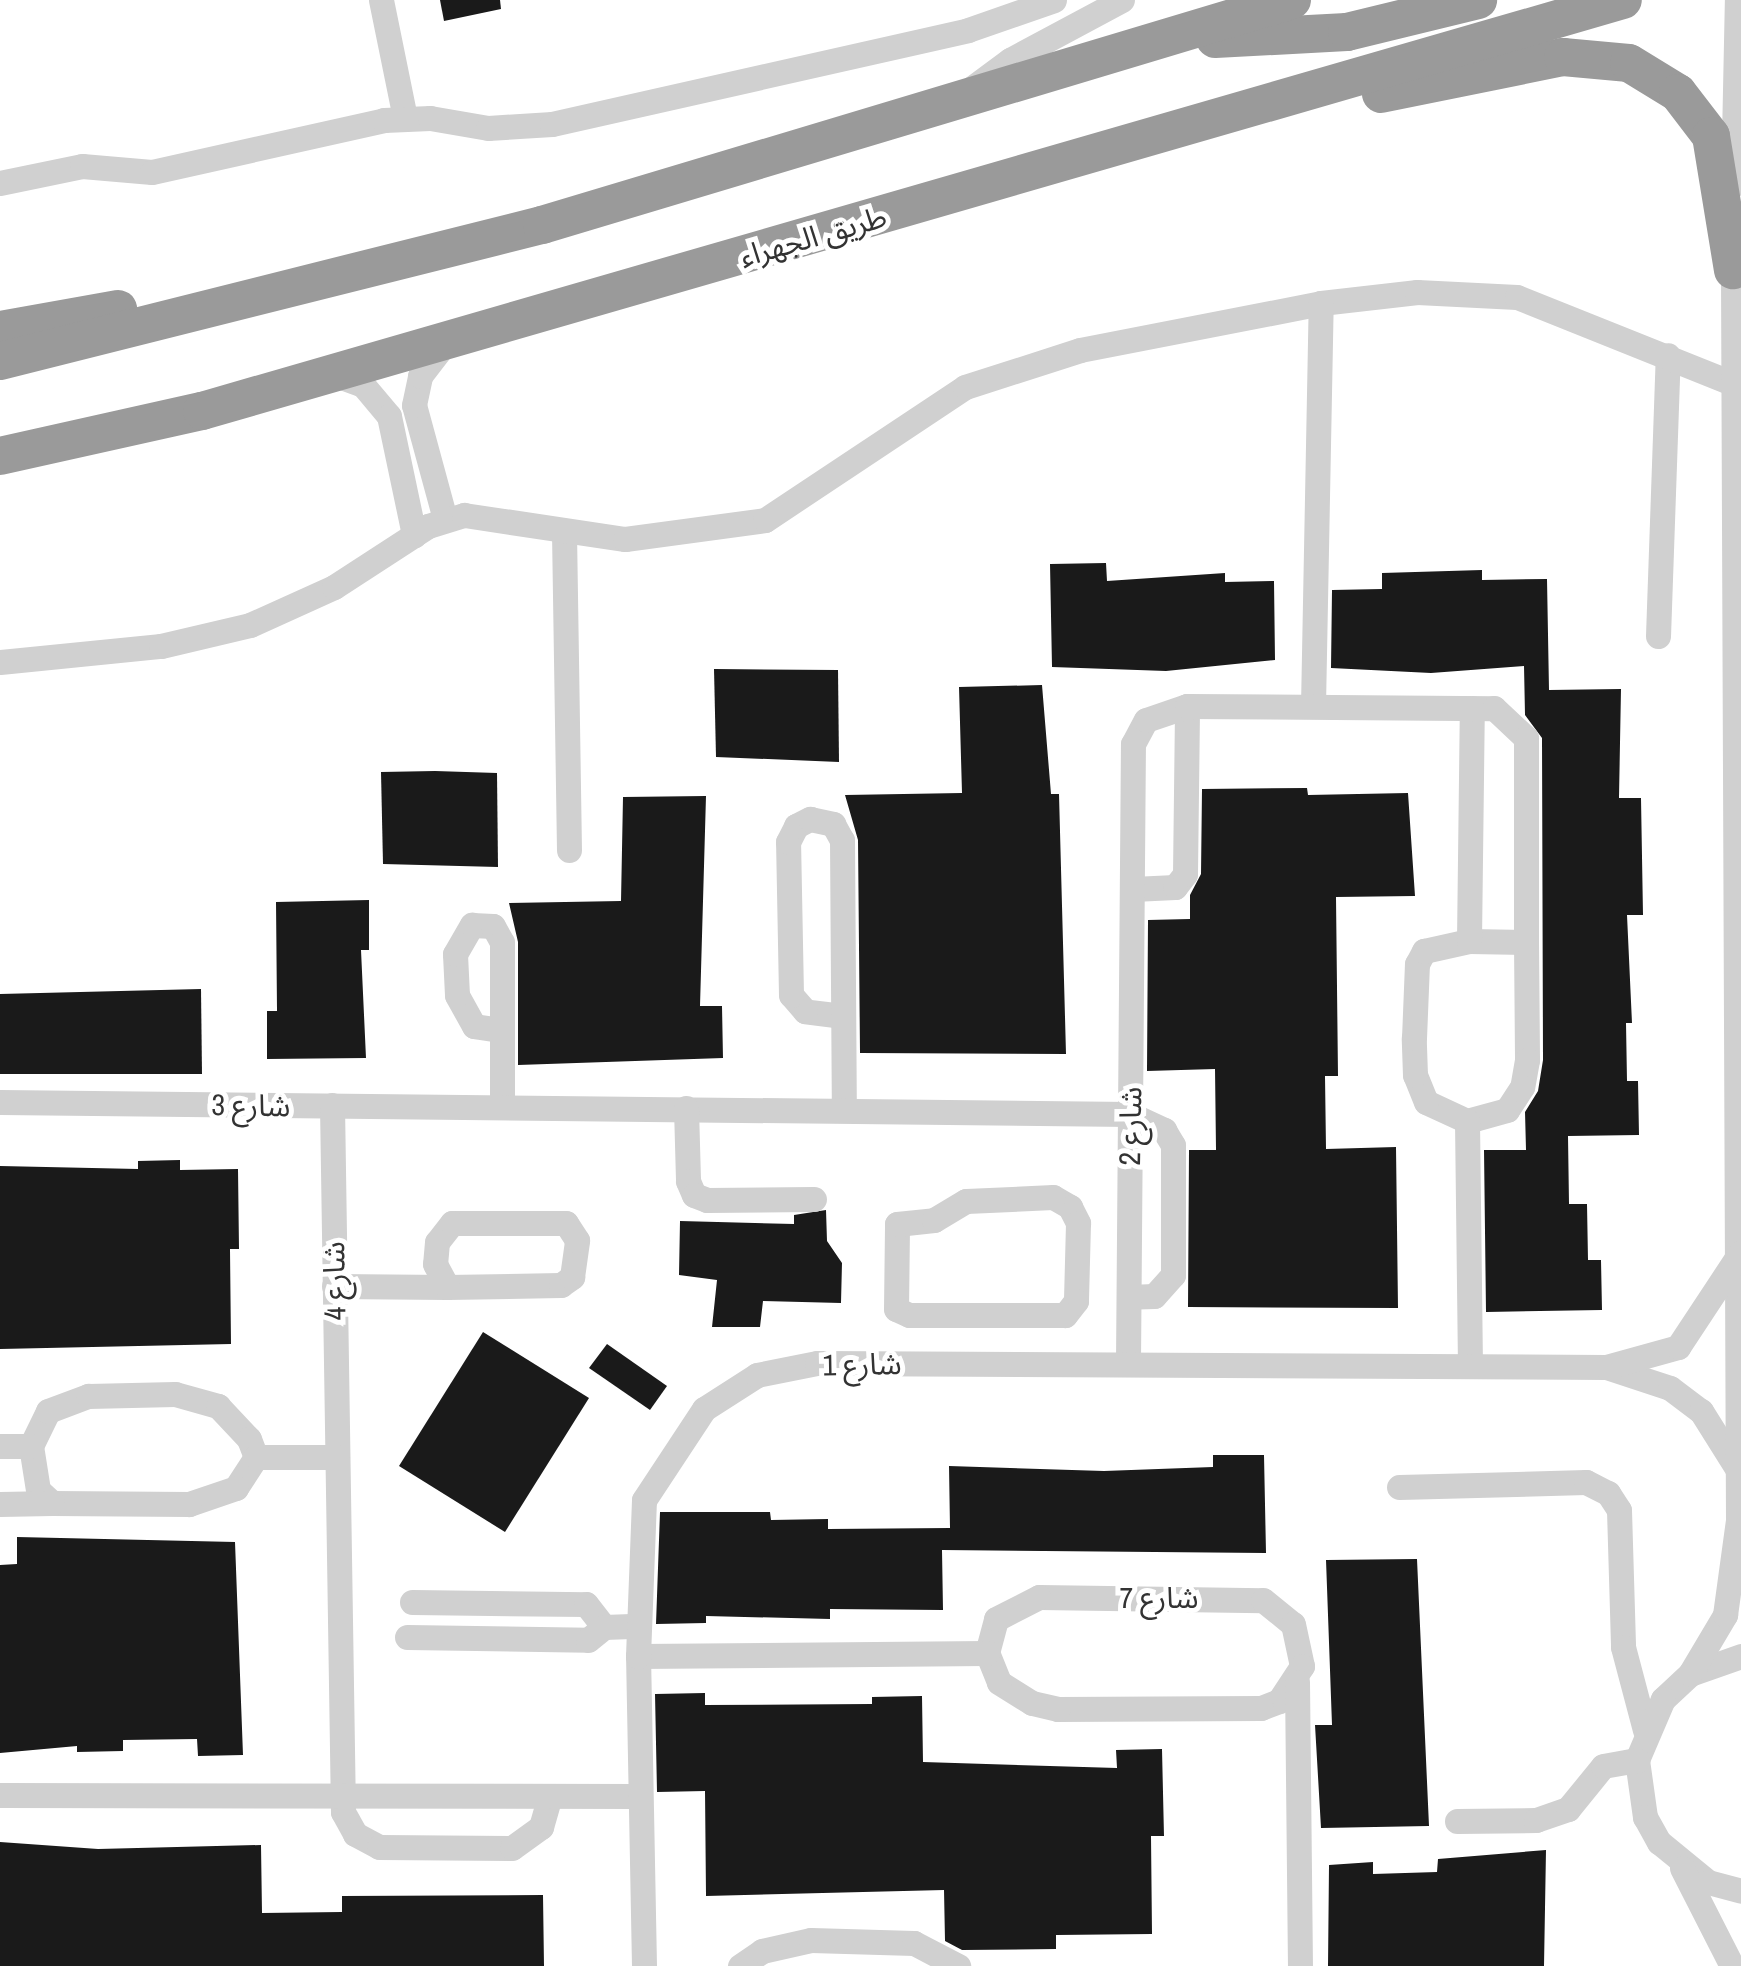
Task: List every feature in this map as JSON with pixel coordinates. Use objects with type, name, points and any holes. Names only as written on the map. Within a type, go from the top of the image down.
[{"type":"highway","points":[[0,361],[542,225],[1292,0]]},
{"type":"highway","points":[[1154,42],[1347,32],[1478,0]]},
{"type":"highway","name":"طريق الجهراء","points":[[9,457],[333,374],[1623,0]]},
{"type":"highway","points":[[1086,158],[1526,64],[1599,57],[1630,63],[1678,94],[1711,136],[1733,270]]},
{"type":"highway","points":[[0,330],[289,289]]},
{"type":"street","points":[[380,0],[406,118]]},
{"type":"street","points":[[0,182],[82,166],[152,172],[406,118],[488,128],[552,124],[968,30],[1054,0]]},
{"type":"street","points":[[955,103],[1010,60],[1122,0]]},
{"type":"street","points":[[1732,1966],[1679,1864],[1645,1817],[1638,1760],[1645,1730],[1663,1699],[1690,1674],[1725,1615],[1738,1470],[1739,479],[1733,270],[1737,0]]},
{"type":"street","points":[[0,662],[161,646],[250,624],[334,588],[445,519],[504,516],[564,532],[624,539],[764,520],[964,387],[1080,350],[1321,303],[1418,292],[1516,296],[1735,384]]},
{"type":"street","points":[[1312,706],[1321,303]]},
{"type":"street","points":[[445,519],[414,405],[420,376],[446,342]]},
{"type":"street","points":[[1658,636],[1668,355]]},
{"type":"street","points":[[333,374],[363,385],[388,416],[414,535]]},
{"type":"street","points":[[564,532],[569,850]]},
{"type":"street","points":[[1134,889],[1175,887],[1185,874],[1187,706]]},
{"type":"street","name":"شارع 2","points":[[1128,1362],[1137,730],[1158,714],[1187,706],[1494,708],[1526,738],[1522,1087],[1507,1110],[1468,1121]]},
{"type":"street","points":[[1470,941],[1472,708]]},
{"type":"street","points":[[843,1016],[805,1011],[791,995],[788,842],[796,826],[810,819],[833,824],[842,840],[844,1109]]},
{"type":"street","points":[[1470,1366],[1468,1121],[1426,1102],[1415,1076],[1417,964],[1424,951],[1470,941],[1526,942]]},
{"type":"street","points":[[502,1030],[502,1107]]},
{"type":"street","name":"شارع 3","points":[[0,1102],[1130,1114]]},
{"type":"street","name":"شارع 4","points":[[332,1106],[339,1793]]},
{"type":"street","points":[[686,1108],[694,1194],[707,1200],[814,1199]]},
{"type":"street","points":[[1129,1297],[1154,1296],[1173,1276],[1172,1145],[1164,1130],[1130,1114]]},
{"type":"street","points":[[1053,1197],[1070,1207],[1078,1223],[1076,1300],[1070,1311],[1052,1317],[972,1316],[896,1309],[894,1226],[939,1218],[966,1201],[1053,1197]]},
{"type":"street","points":[[334,1286],[446,1287],[560,1284],[572,1276],[577,1240],[566,1223],[452,1222],[437,1242],[436,1264],[446,1287]]},
{"type":"street","name":"شارع 1","points":[[644,1966],[638,1626],[644,1500],[704,1409],[757,1375],[818,1363],[1606,1366],[1678,1347],[1740,1253]]},
{"type":"street","points":[[972,1316],[972,1363]]},
{"type":"street","name":"شارع 1","points":[[1606,1366],[1670,1388],[1701,1412],[1738,1470]]},
{"type":"street","points":[[52,1503],[32,1475],[31,1446],[38,1423],[65,1401],[175,1394],[218,1406],[249,1440],[256,1457]]},
{"type":"street","points":[[0,1446],[31,1446]]},
{"type":"street","points":[[256,1457],[337,1457]]},
{"type":"street","points":[[0,1504],[208,1501],[236,1488],[256,1457]]},
{"type":"street","points":[[1399,1487],[1586,1482],[1608,1493],[1619,1510],[1623,1647],[1645,1730]]},
{"type":"street","name":"شارع 7","points":[[987,1653],[996,1619],[1023,1600],[1248,1597],[1280,1610],[1293,1624],[1304,1652],[1296,1682],[1300,1966]]},
{"type":"street","points":[[412,1602],[586,1604],[604,1628]]},
{"type":"street","points":[[407,1636],[588,1640],[604,1628],[638,1626]]},
{"type":"street","points":[[638,1656],[987,1653],[1010,1693],[1058,1709],[1262,1708],[1296,1682]]},
{"type":"street","points":[[1690,1674],[1741,1656]]},
{"type":"street","points":[[1458,1821],[1536,1820],[1568,1809],[1602,1766],[1638,1760]]},
{"type":"street","points":[[339,1793],[348,1825],[379,1847],[522,1845],[541,1827],[550,1796]]},
{"type":"street","points":[[0,1795],[640,1796]]},
{"type":"street","points":[[1679,1864],[1741,1891]]},
{"type":"street","points":[[740,1966],[762,1950],[810,1940],[914,1943],[958,1966]]},
{"type":"building","points":[[440,0],[500,0],[501,9],[444,21]]},
{"type":"building","points":[[1106,563],[1107,581],[1225,573],[1225,582],[1274,581],[1275,660],[1166,671],[1052,667],[1050,564]]},
{"type":"building","points":[[1482,570],[1482,580],[1547,579],[1549,690],[1621,689],[1619,798],[1641,798],[1643,915],[1627,915],[1632,1023],[1626,1023],[1627,1081],[1638,1081],[1639,1135],[1568,1136],[1569,1204],[1587,1204],[1588,1260],[1601,1260],[1602,1310],[1486,1312],[1484,1150],[1526,1150],[1525,1112],[1538,1091],[1543,1060],[1542,738],[1525,715],[1524,666],[1431,673],[1331,668],[1332,590],[1382,589],[1382,573]]},
{"type":"building","points":[[714,669],[838,670],[839,762],[716,757]]},
{"type":"building","points":[[1042,685],[1051,794],[1059,794],[1066,1054],[860,1053],[858,840],[845,795],[962,793],[959,687]]},
{"type":"building","points":[[381,772],[497,773],[498,867],[383,864]]},
{"type":"building","points":[[1307,788],[1308,795],[1408,793],[1415,896],[1336,897],[1338,1076],[1325,1076],[1326,1149],[1396,1147],[1398,1308],[1188,1307],[1189,1150],[1216,1150],[1215,1069],[1147,1071],[1148,920],[1190,919],[1190,895],[1201,874],[1202,789]]},
{"type":"building","points":[[706,796],[700,1006],[722,1006],[723,1058],[518,1065],[518,942],[509,903],[621,901],[623,797]]},
{"type":"building","points":[[369,900],[369,950],[361,950],[366,1058],[267,1059],[267,1011],[277,1011],[276,902]]},
{"type":"building","points":[[201,989],[202,1074],[0,1074],[0,994]]},
{"type":"building","points":[[180,1160],[180,1170],[238,1169],[239,1249],[230,1249],[231,1344],[0,1349],[0,1166],[138,1169],[138,1161]]},
{"type":"building","points":[[826,1210],[827,1241],[842,1263],[841,1303],[763,1301],[760,1327],[712,1327],[717,1280],[679,1275],[680,1221],[794,1224],[794,1215]]},
{"type":"building","points":[[483,1332],[589,1398],[505,1532],[399,1466]]},
{"type":"building","points":[[607,1344],[667,1386],[650,1410],[589,1368]]},
{"type":"building","points":[[1213,1455],[1264,1455],[1266,1553],[942,1550],[943,1610],[830,1609],[830,1619],[706,1616],[706,1623],[656,1624],[660,1512],[770,1512],[771,1520],[828,1519],[828,1529],[950,1528],[949,1466],[1104,1471],[1213,1467]]},
{"type":"building","points":[[17,1537],[235,1542],[243,1755],[198,1756],[197,1739],[123,1740],[123,1751],[77,1752],[77,1746],[0,1753],[0,1565],[17,1564]]},
{"type":"building","points":[[1417,1559],[1429,1826],[1321,1828],[1315,1725],[1332,1725],[1326,1560]]},
{"type":"building","points":[[705,1693],[705,1705],[872,1704],[872,1697],[922,1696],[923,1762],[1117,1768],[1116,1750],[1162,1749],[1164,1836],[1151,1836],[1152,1934],[1056,1935],[1056,1949],[962,1950],[945,1941],[944,1890],[706,1896],[705,1791],[657,1792],[655,1694]]},
{"type":"building","points":[[0,1842],[98,1849],[261,1845],[262,1913],[342,1912],[342,1896],[543,1895],[544,1966],[0,1966]]},
{"type":"building","points":[[1546,1850],[1544,1966],[1328,1966],[1329,1865],[1373,1862],[1373,1874],[1437,1872],[1438,1859]]}]
